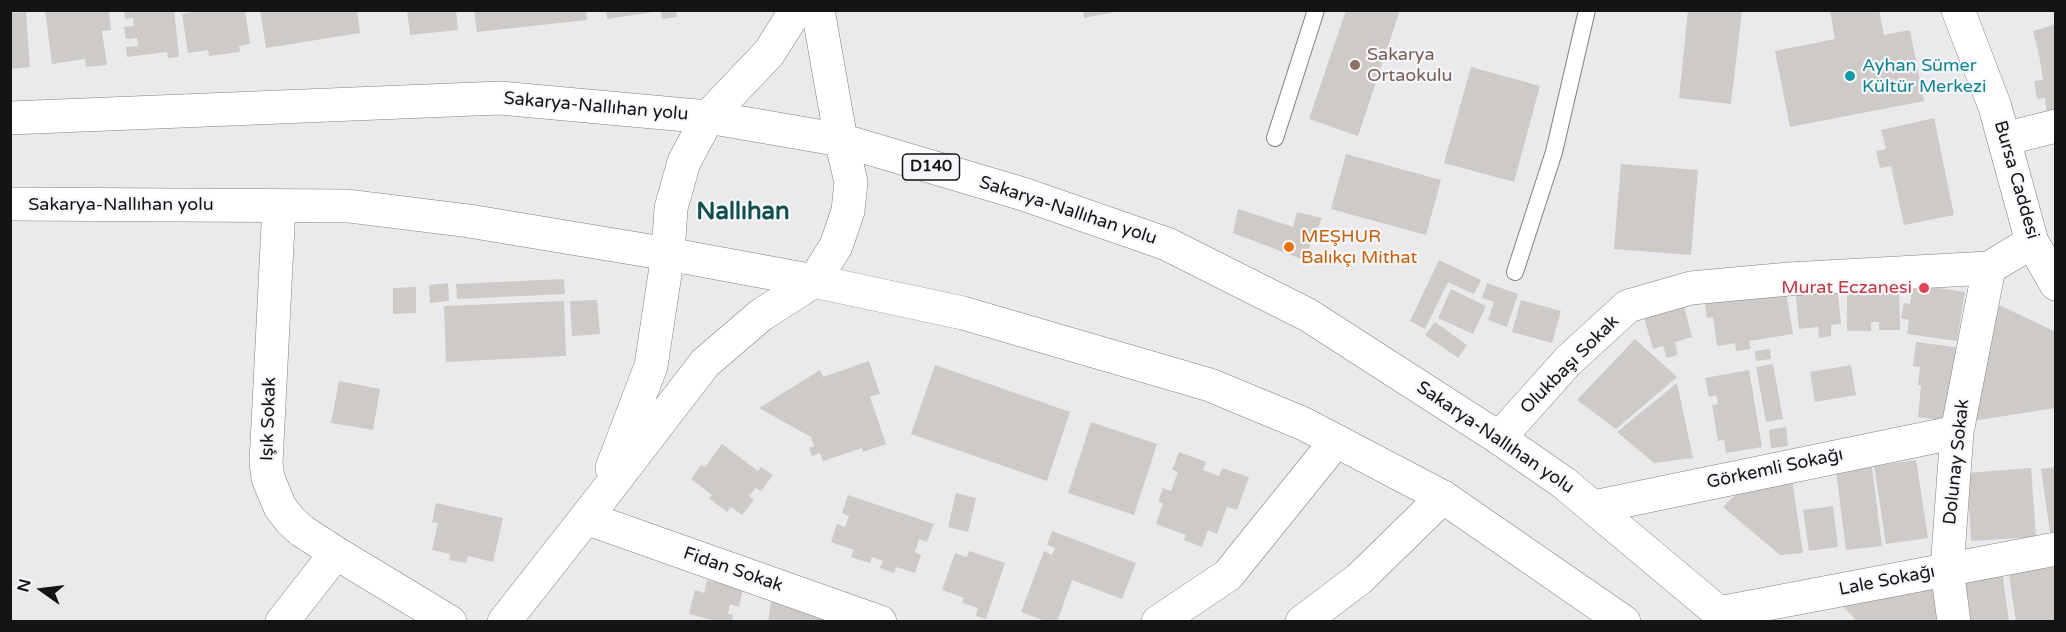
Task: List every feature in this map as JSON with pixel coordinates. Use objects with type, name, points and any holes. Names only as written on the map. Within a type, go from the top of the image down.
[{"type":"main road","points":[[592,509],[651,366],[676,185],[691,146],[708,117],[769,53],[796,10]]},
{"type":"main road","points":[[504,621],[705,363],[761,315],[814,281],[836,246],[848,211],[851,182],[841,140],[818,10]]},
{"type":"main road","name":"Bursa Caddesi","points":[[1958,10],[1995,107],[2032,242],[2055,284]]},
{"type":"main road","name":"Bursa Caddesi","points":[[1980,10],[1995,107]]},
{"type":"main road","name":"Sakarya-Nallıhan yolu","points":[[10,118],[500,98],[708,117],[841,140],[1023,194],[1167,244],[1308,315],[1499,438],[1564,483],[1724,617]]},
{"type":"main road","points":[[2004,139],[2055,126]]},
{"type":"main road","name":"Sakarya-Nallıhan yolu","points":[[10,204],[348,206],[470,221],[668,254],[814,281],[963,313],[1210,385],[1304,424],[1443,497],[1624,621]]},
{"type":"main road","name":"Işık Sokak","points":[[279,206],[266,463],[268,478],[280,507],[302,531],[450,621]]},
{"type":"main road","name":"Olukbaşı Sokak","points":[[1499,438],[1568,361],[1628,306],[1691,288],[1789,279],[1989,268],[2032,242]]},
{"type":"main road","name":"Dolunay Sokak","points":[[1954,621],[1947,569],[1957,432],[1989,268]]},
{"type":"main road","name":"Görkemli Sokağı","points":[[1594,507],[1957,432]]},
{"type":"main road","points":[[1158,621],[1228,575],[1336,441]]},
{"type":"main road","points":[[1302,621],[1359,579],[1443,497]]},
{"type":"main road","name":"Fidan Sokak","points":[[592,509],[880,621]]},
{"type":"main road","name":"Lale Sokağı","points":[[1724,617],[1947,569],[2055,549]]},
{"type":"main road","points":[[282,621],[336,553]]},
{"type":"lane","points":[[1275,138],[1316,10]]},
{"type":"lane","points":[[1515,272],[1554,153],[1587,10]]},
{"type":"building","points":[[45,10],[116,10],[109,13],[111,30],[102,31],[107,65],[86,67],[85,59],[52,64]]},
{"type":"building","points":[[124,10],[174,10],[179,57],[168,58],[167,52],[127,57],[126,47],[138,46],[137,38],[126,39],[124,27],[134,26],[133,18],[125,19]]},
{"type":"building","points":[[200,10],[245,10],[250,44],[239,46],[240,52],[209,56],[208,50],[188,53],[182,14]]},
{"type":"building","points":[[260,10],[357,10],[360,33],[266,48]]},
{"type":"building","points":[[407,10],[456,10],[458,30],[410,35]]},
{"type":"building","points":[[474,10],[586,10],[587,20],[477,32]]},
{"type":"building","points":[[606,10],[653,10],[653,12],[607,19]]},
{"type":"building","points":[[661,10],[676,10],[677,17],[662,19]]},
{"type":"building","points":[[1083,10],[1115,10],[1115,12],[1084,18]]},
{"type":"building","name":"Sakarya Ortaokulu","points":[[1346,10],[1400,10],[1358,136],[1309,119]]},
{"type":"building","points":[[1688,10],[1742,10],[1731,104],[1679,98]]},
{"type":"building","name":"Ayhan Sümer Kültür Merkezi","points":[[1879,10],[1884,35],[1910,30],[1924,101],[1790,127],[1775,51],[1835,39],[1830,11]]},
{"type":"building","points":[[26,12],[30,67],[10,69],[10,13]]},
{"type":"building","points":[[2056,24],[2056,113],[2047,114],[2045,98],[2037,99],[2034,81],[2043,80],[2033,31]]},
{"type":"building","points":[[1471,67],[1540,86],[1514,182],[1444,163]]},
{"type":"building","points":[[1934,118],[1954,215],[1904,225],[1891,166],[1880,168],[1876,151],[1886,149],[1881,130]]},
{"type":"building","points":[[1346,154],[1441,180],[1426,235],[1331,209]]},
{"type":"building","points":[[1621,164],[1698,170],[1691,255],[1614,249]]},
{"type":"building","name":"MEŞHUR Balıkçı Mithat","points":[[1238,209],[1293,227],[1297,212],[1322,218],[1304,260],[1233,233]]},
{"type":"building","points":[[1439,260],[1481,280],[1474,294],[1448,282],[1425,329],[1410,321]]},
{"type":"building","points":[[564,279],[565,294],[457,299],[456,284]]},
{"type":"building","points":[[1847,281],[1899,282],[1900,330],[1879,330],[1879,322],[1871,322],[1871,331],[1847,331]]},
{"type":"building","points":[[448,283],[449,301],[430,303],[429,285]]},
{"type":"building","points":[[1487,283],[1518,294],[1507,327],[1488,320],[1494,302],[1482,298]]},
{"type":"building","points":[[1837,283],[1841,324],[1831,325],[1831,336],[1819,338],[1818,327],[1799,329],[1795,287]]},
{"type":"building","points":[[1913,284],[1965,292],[1957,341],[1907,334],[1909,320],[1901,318],[1904,303],[1910,304]]},
{"type":"building","points":[[416,287],[416,313],[393,314],[393,288]]},
{"type":"building","points":[[1451,289],[1486,306],[1473,334],[1438,318]]},
{"type":"building","points":[[1786,291],[1793,334],[1749,341],[1751,349],[1736,351],[1735,343],[1717,346],[1713,317],[1707,318],[1705,304]]},
{"type":"building","points":[[597,300],[600,334],[572,336],[570,301]]},
{"type":"building","points":[[1521,300],[1561,311],[1552,343],[1512,332]]},
{"type":"building","points":[[564,301],[566,356],[446,362],[444,306]]},
{"type":"building","points":[[1683,302],[1692,337],[1675,342],[1678,355],[1667,358],[1663,346],[1653,349],[1643,313]]},
{"type":"building","points":[[1999,305],[2056,332],[2056,408],[1972,421]]},
{"type":"building","points":[[1435,322],[1467,345],[1458,358],[1425,335]]},
{"type":"building","points":[[1635,339],[1677,377],[1616,429],[1577,400]]},
{"type":"building","points":[[1916,342],[1962,348],[1953,422],[1918,417],[1921,386],[1918,385],[1920,367],[1913,366]]},
{"type":"building","points":[[1770,349],[1771,359],[1756,361],[1755,351]]},
{"type":"building","points":[[869,361],[880,394],[870,397],[886,444],[863,452],[862,448],[823,461],[820,453],[812,456],[809,448],[814,446],[811,437],[759,408],[820,370],[823,377]]},
{"type":"building","points":[[1773,364],[1783,419],[1766,422],[1756,367]]},
{"type":"building","points":[[935,365],[1070,412],[1047,481],[911,434]]},
{"type":"building","points":[[1851,365],[1856,395],[1815,402],[1810,372]]},
{"type":"building","points":[[1749,370],[1762,447],[1726,453],[1724,440],[1718,441],[1712,405],[1718,404],[1716,395],[1709,397],[1705,378]]},
{"type":"building","points":[[339,381],[380,389],[373,430],[331,423]]},
{"type":"building","points":[[1677,383],[1693,458],[1654,463],[1617,432]]},
{"type":"building","points":[[1091,422],[1157,444],[1134,515],[1068,493]]},
{"type":"building","points":[[1786,427],[1788,446],[1771,448],[1769,430]]},
{"type":"building","points":[[722,444],[758,471],[761,467],[773,475],[761,491],[756,488],[749,496],[754,500],[742,515],[731,507],[727,512],[709,498],[712,495],[691,479],[701,465],[705,467]]},
{"type":"building","points":[[1179,452],[1206,462],[1203,470],[1219,476],[1222,468],[1249,477],[1237,510],[1227,507],[1217,534],[1208,530],[1202,547],[1184,540],[1186,535],[1156,524],[1163,503],[1158,502],[1163,488],[1171,491],[1178,472],[1172,470]]},
{"type":"building","points":[[1916,460],[1928,538],[1886,544],[1874,466]]},
{"type":"building","points":[[1872,467],[1882,546],[1846,550],[1836,471]]},
{"type":"building","points":[[2056,467],[2056,540],[2051,540],[2041,469]]},
{"type":"building","points":[[2031,468],[2036,537],[1971,541],[1967,473]]},
{"type":"building","points":[[1792,480],[1803,553],[1780,555],[1723,507],[1744,486]]},
{"type":"building","points":[[956,493],[976,498],[968,532],[948,527]]},
{"type":"building","points":[[848,495],[934,524],[927,542],[919,539],[915,552],[921,555],[915,573],[896,567],[894,573],[880,568],[883,561],[872,557],[870,563],[851,557],[854,550],[831,542],[837,524],[845,527],[849,516],[842,513]]},
{"type":"building","points":[[436,503],[503,518],[493,562],[468,556],[466,563],[449,560],[450,554],[432,550],[438,523],[432,522]]},
{"type":"building","points":[[1833,506],[1838,547],[1809,551],[1803,510]]},
{"type":"building","points":[[1052,531],[1136,563],[1122,599],[1072,580],[1057,622],[1048,622],[1021,612],[1044,551],[1052,555],[1055,548],[1047,545]]},
{"type":"building","points":[[969,551],[1005,563],[986,619],[976,616],[978,608],[962,603],[964,598],[942,590],[955,553],[967,557]]},
{"type":"building","points":[[2056,560],[2056,622],[2016,622],[2008,568]]},
{"type":"building","points":[[2002,570],[2009,622],[1969,622],[1961,581]]},
{"type":"building","points":[[707,580],[743,588],[739,607],[730,604],[728,614],[733,615],[732,622],[719,622],[689,614],[695,590],[704,593]]},
{"type":"building","points":[[1932,582],[1938,622],[1858,622],[1835,598]]},
{"type":"building","points":[[771,602],[828,611],[827,622],[768,622]]},
{"type":"place","name":"Sakarya Ortaokulu","points":[[1355,65]]},
{"type":"place","name":"Ayhan Sümer Kültür Merkezi","points":[[1850,76]]},
{"type":"place","name":"MEŞHUR Balıkçı Mithat","points":[[1289,247]]},
{"type":"place","name":"Murat Eczanesi","points":[[1924,288]]},
{"type":"district","name":"Nallıhan","points":[[743,213]]}]
